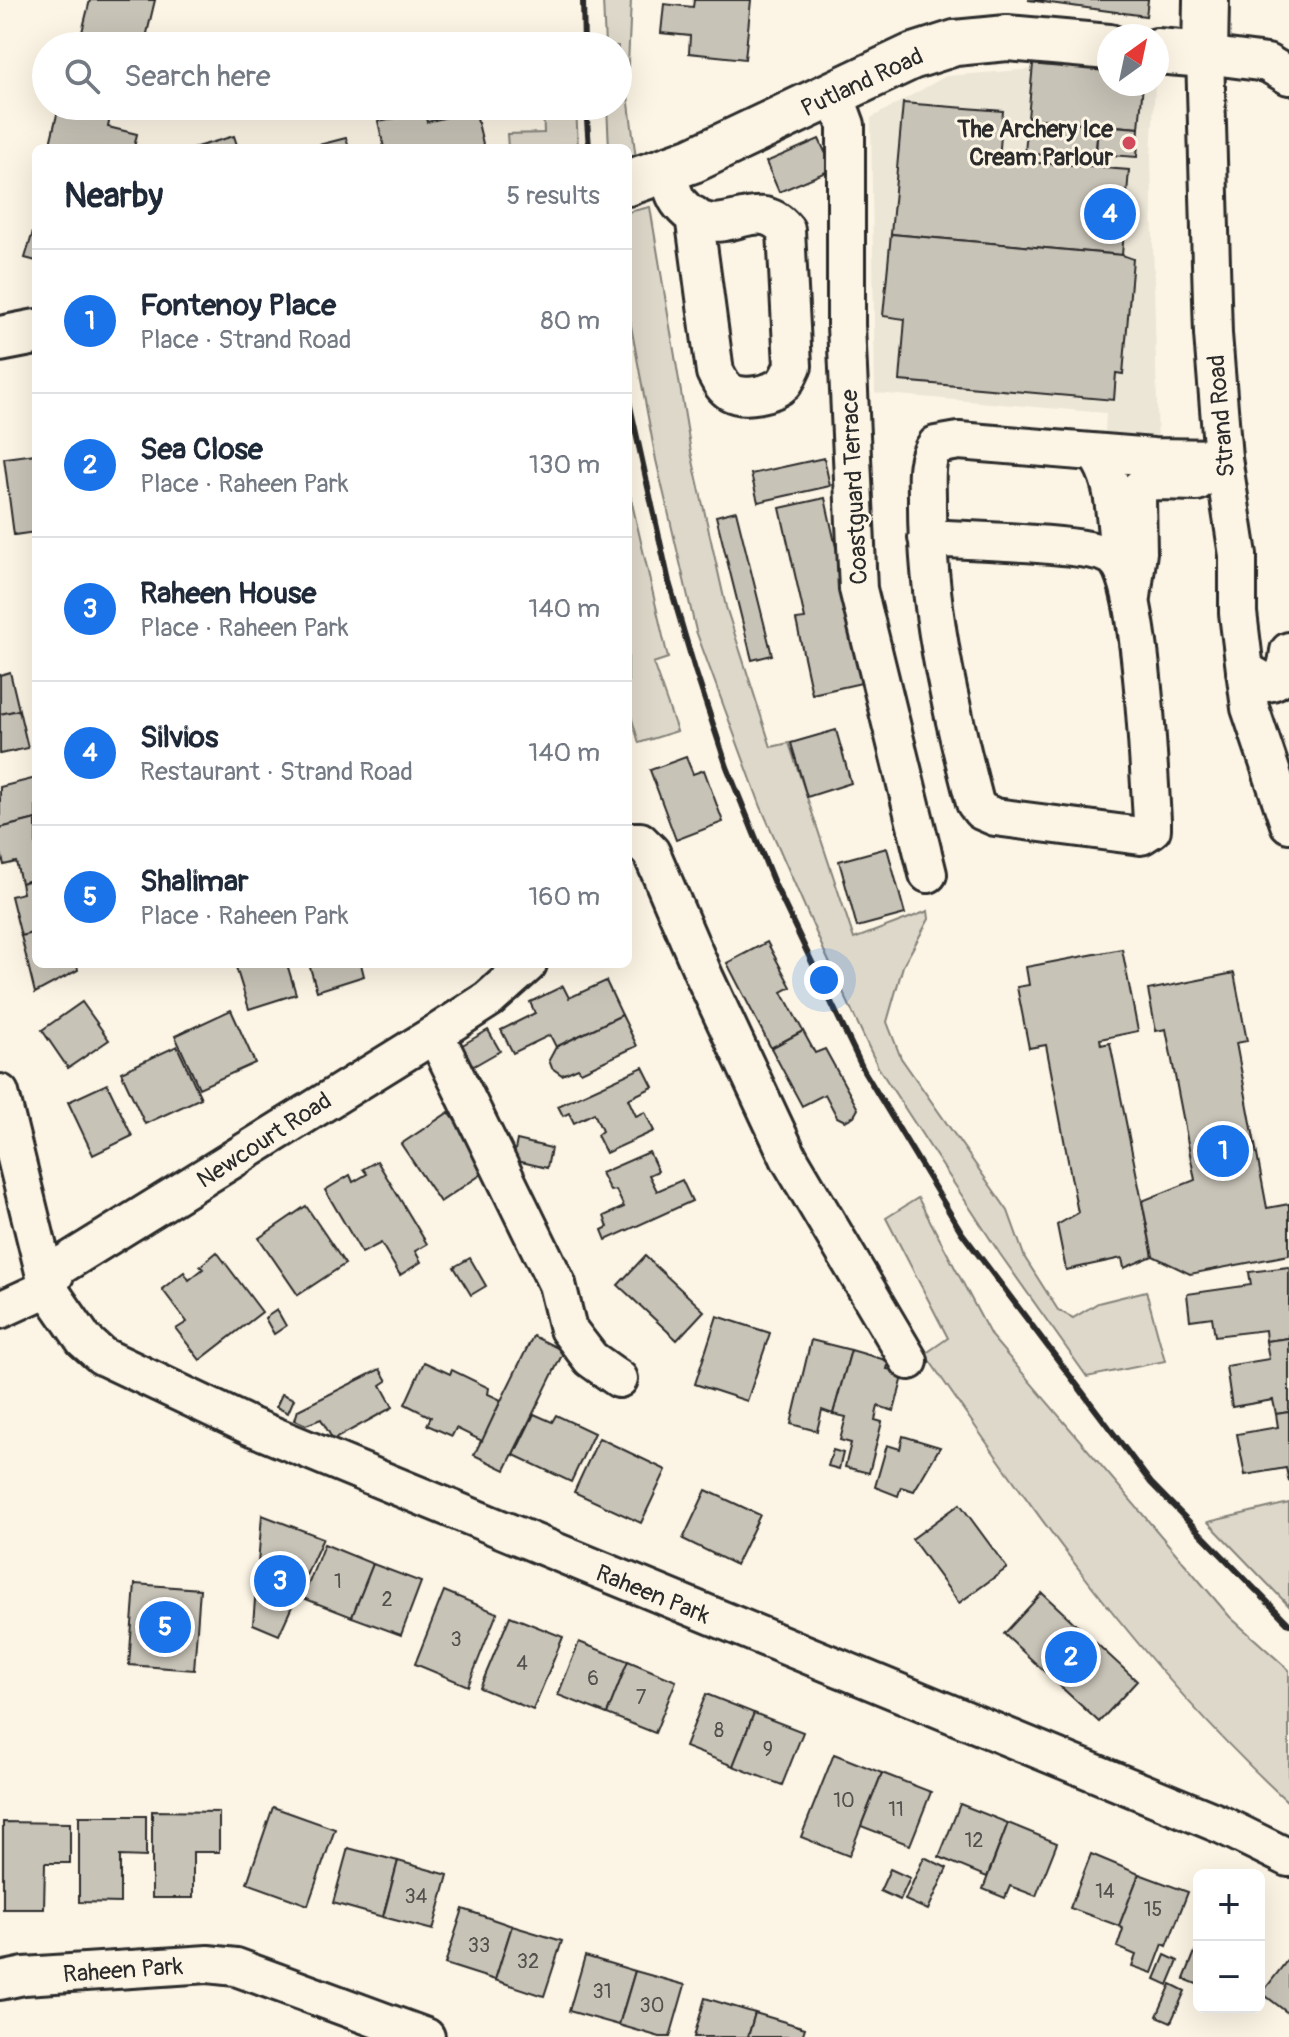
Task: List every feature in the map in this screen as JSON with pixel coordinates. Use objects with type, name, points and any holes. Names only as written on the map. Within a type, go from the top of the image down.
[{"type":"main road","name":"Strand Road","points":[[1205,55],[1206,0]]},
{"type":"main road","name":"Putland Road","points":[[647,176],[835,95],[911,57],[955,43],[1007,38],[1097,46]]},
{"type":"main road","points":[[1169,52],[1205,55]]},
{"type":"main road","points":[[0,339],[32,333]]},
{"type":"street","points":[[1205,55],[1267,63],[1289,76]]},
{"type":"street","name":"Strand Road","points":[[1205,55],[1213,334],[1225,471],[1238,555],[1238,613],[1250,708],[1289,824]]},
{"type":"street","name":"Coastguard Terrace","points":[[835,95],[846,125],[846,325],[858,589],[928,874]]},
{"type":"street","points":[[647,176],[679,204],[709,223],[725,224],[753,215],[767,215],[778,220],[786,230],[793,366],[782,385],[770,392],[740,396],[722,385],[715,372],[694,215]]},
{"type":"street","points":[[1095,453],[1105,466],[1112,494],[1139,655],[1152,829],[1141,836],[988,815],[975,803],[952,712],[935,625],[927,538],[928,461],[936,445],[959,441],[1153,457],[1225,471]]},
{"type":"street","points":[[1126,582],[1138,552],[1139,489],[1148,482],[1225,471]]},
{"type":"street","points":[[927,538],[1080,548],[1114,558],[1126,582]]},
{"type":"street","points":[[1245,670],[1267,683],[1275,682],[1281,679],[1289,651]]},
{"type":"street","points":[[632,841],[640,841],[651,852],[705,978],[789,1158],[909,1361]]},
{"type":"street","name":"Newcourt Road","points":[[0,1310],[48,1288],[59,1267],[435,1034],[489,999],[524,968]]},
{"type":"street","points":[[435,1034],[557,1284],[568,1329],[591,1359],[619,1379]]},
{"type":"street","points":[[0,1093],[48,1288]]},
{"type":"street","name":"Raheen Park","points":[[48,1288],[84,1340],[102,1356],[132,1372],[409,1494],[1222,1825],[1289,1858]]},
{"type":"street","name":"Raheen Park","points":[[0,1981],[24,1976],[208,1964],[236,1967],[426,2037]]},
{"type":"shaded area","points":[[603,0],[631,0],[630,32],[604,32]]},
{"type":"shaded area","points":[[1034,69],[1097,82],[1097,96],[1154,96],[1151,157],[1158,448],[1132,438],[1105,433],[1106,413],[875,393],[871,118],[946,76]]},
{"type":"shaded area","points":[[544,120],[577,120],[578,144],[508,144],[507,134],[544,133]]},
{"type":"shaded area","points":[[608,120],[631,120],[636,159],[632,160],[632,144],[609,144]]},
{"type":"shaded area","points":[[650,207],[691,452],[726,607],[771,747],[789,743],[854,939],[928,911],[929,919],[903,966],[887,1022],[901,1058],[1008,1211],[1025,1258],[1058,1310],[1073,1318],[1098,1303],[1146,1291],[1165,1361],[1087,1377],[1000,1254],[878,1067],[825,953],[761,807],[696,631],[656,460],[632,331],[632,211]]},
{"type":"shaded area","points":[[632,503],[668,658],[653,663],[677,731],[639,743],[632,719]]},
{"type":"shaded area","points":[[918,1198],[991,1336],[1230,1617],[1289,1670],[1289,1803],[1187,1700],[1094,1589],[925,1354],[948,1338],[886,1218]]},
{"type":"shaded area","points":[[1289,1503],[1289,1606],[1208,1522]]},
{"type":"building","points":[[90,0],[155,0],[147,32],[82,32]]},
{"type":"building","points":[[694,0],[751,0],[745,59],[689,53],[690,36],[661,33],[664,4],[693,7]]},
{"type":"building","points":[[1028,0],[1148,0],[1146,16]]},
{"type":"building","points":[[1033,64],[1097,69],[1097,96],[1142,96],[1139,128],[1028,118]]},
{"type":"building","points":[[903,103],[1003,111],[999,160],[1129,170],[1122,255],[891,234]]},
{"type":"building","points":[[1028,118],[1098,125],[1095,160],[1025,153]]},
{"type":"building","points":[[56,120],[109,120],[108,127],[137,134],[135,144],[50,144]]},
{"type":"building","points":[[477,120],[483,144],[383,144],[378,121]]},
{"type":"building","points":[[1098,125],[1139,128],[1137,157],[1096,154]]},
{"type":"building","points":[[234,136],[237,144],[207,144]]},
{"type":"building","points":[[346,138],[348,144],[323,144]]},
{"type":"building","points":[[819,139],[833,169],[779,192],[766,162]]},
{"type":"building","points":[[891,234],[1122,255],[1133,259],[1123,374],[1116,373],[1114,400],[900,381],[905,319],[883,316]]},
{"type":"building","points":[[32,235],[32,260],[25,258]]},
{"type":"building","points":[[32,454],[32,533],[14,535],[4,458]]},
{"type":"building","points":[[824,458],[830,486],[758,502],[751,474]]},
{"type":"building","points":[[825,498],[866,682],[812,694],[796,620],[805,619],[780,508]]},
{"type":"building","points":[[736,511],[772,655],[752,660],[716,516]]},
{"type":"building","points":[[10,672],[19,710],[0,714],[0,675]]},
{"type":"building","points":[[19,710],[28,748],[0,754],[0,714]]},
{"type":"building","points":[[836,730],[851,783],[807,797],[791,743]]},
{"type":"building","points":[[686,757],[693,774],[704,770],[723,822],[676,840],[650,770]]},
{"type":"building","points":[[32,779],[32,820],[0,828],[0,787]]},
{"type":"building","points":[[32,820],[32,880],[21,883],[16,862],[4,865],[0,828]]},
{"type":"building","points":[[887,848],[905,914],[857,927],[839,861]]},
{"type":"building","points":[[32,880],[32,933],[21,936],[11,896],[23,893],[21,883]]},
{"type":"building","points":[[32,933],[32,968],[78,970],[35,993],[21,936]]},
{"type":"building","points":[[767,942],[791,987],[782,992],[803,1031],[771,1048],[727,963]]},
{"type":"building","points":[[1122,949],[1138,1031],[1100,1039],[1101,1045],[1110,1043],[1153,1256],[1124,1268],[1122,1258],[1066,1270],[1057,1225],[1078,1213],[1046,1045],[1029,1048],[1017,987],[1029,985],[1026,967]]},
{"type":"building","points":[[236,968],[288,968],[296,994],[249,1009]]},
{"type":"building","points":[[310,968],[362,968],[364,976],[317,991]]},
{"type":"building","points":[[1234,973],[1247,1041],[1236,1043],[1267,1208],[1289,1204],[1289,1255],[1190,1274],[1153,1256],[1142,1201],[1195,1180],[1166,1029],[1156,1031],[1148,990]]},
{"type":"building","points":[[606,981],[622,1015],[556,1047],[550,1035],[513,1053],[501,1030],[535,1013],[530,1002],[563,986],[569,998]]},
{"type":"building","points":[[82,1002],[109,1040],[68,1068],[42,1030]]},
{"type":"building","points":[[231,1010],[255,1063],[199,1088],[175,1036]]},
{"type":"building","points":[[622,1015],[637,1046],[581,1072],[578,1068],[562,1075],[552,1068],[549,1060],[556,1047]]},
{"type":"building","points":[[488,1030],[500,1051],[472,1067],[459,1047]]},
{"type":"building","points":[[803,1031],[815,1053],[825,1049],[858,1109],[854,1116],[845,1121],[837,1117],[825,1094],[802,1106],[771,1048]]},
{"type":"building","points":[[177,1046],[201,1098],[145,1124],[121,1072]]},
{"type":"building","points":[[643,1067],[653,1087],[628,1099],[636,1116],[645,1112],[654,1131],[606,1153],[597,1135],[602,1131],[594,1113],[574,1123],[569,1113],[563,1116],[558,1106]]},
{"type":"building","points":[[107,1084],[132,1136],[93,1155],[68,1102]]},
{"type":"building","points":[[449,1112],[488,1170],[440,1202],[401,1144]]},
{"type":"building","points":[[517,1140],[551,1148],[547,1168],[513,1160]]},
{"type":"building","points":[[649,1152],[658,1171],[649,1175],[657,1191],[682,1180],[692,1201],[606,1240],[602,1230],[608,1227],[604,1216],[624,1207],[616,1190],[610,1191],[601,1173]]},
{"type":"building","points":[[377,1161],[427,1244],[415,1251],[421,1262],[400,1275],[381,1243],[362,1253],[325,1190],[350,1175],[353,1182],[367,1174],[363,1169]]},
{"type":"building","points":[[306,1206],[345,1264],[298,1295],[259,1238]]},
{"type":"building","points":[[217,1252],[262,1312],[200,1360],[176,1329],[187,1322],[162,1289],[184,1272],[189,1280]]},
{"type":"building","points":[[645,1256],[704,1311],[677,1340],[618,1285]]},
{"type":"building","points":[[470,1258],[486,1286],[471,1295],[454,1267]]},
{"type":"building","points":[[1289,1267],[1289,1338],[1266,1341],[1265,1330],[1215,1336],[1212,1317],[1190,1320],[1187,1294],[1251,1285],[1249,1272]]},
{"type":"building","points":[[277,1310],[286,1326],[274,1334],[265,1318]]},
{"type":"building","points":[[717,1316],[770,1333],[747,1401],[695,1384]]},
{"type":"building","points":[[533,1336],[564,1351],[505,1470],[474,1455]]},
{"type":"building","points":[[1289,1338],[1289,1412],[1276,1414],[1273,1400],[1232,1407],[1226,1366],[1269,1359],[1266,1341]]},
{"type":"building","points":[[811,1340],[851,1350],[833,1414],[822,1410],[817,1431],[791,1424]]},
{"type":"building","points":[[851,1350],[889,1361],[887,1369],[904,1373],[894,1411],[878,1406],[875,1420],[882,1422],[869,1473],[845,1467],[851,1443],[840,1440],[846,1417],[833,1414]]},
{"type":"building","points":[[424,1362],[450,1374],[452,1370],[489,1388],[488,1394],[501,1400],[482,1441],[456,1428],[452,1436],[427,1425],[431,1417],[405,1404]]},
{"type":"building","points":[[380,1369],[387,1381],[381,1385],[393,1407],[333,1440],[321,1419],[306,1425],[295,1420],[298,1410]]},
{"type":"building","points":[[282,1394],[294,1399],[288,1413],[276,1407]]},
{"type":"building","points":[[1289,1412],[1289,1482],[1286,1468],[1245,1475],[1237,1434],[1278,1427],[1276,1414]]},
{"type":"building","points":[[534,1414],[552,1422],[556,1415],[594,1433],[571,1482],[514,1455]]},
{"type":"building","points":[[903,1436],[940,1447],[914,1491],[901,1487],[898,1496],[875,1487],[887,1445],[900,1449]]},
{"type":"building","points":[[599,1438],[666,1470],[641,1523],[574,1492]]},
{"type":"building","points":[[833,1450],[843,1453],[839,1469],[828,1466]]},
{"type":"building","points":[[706,1490],[760,1515],[736,1565],[683,1539]]},
{"type":"building","points":[[960,1504],[1007,1568],[959,1603],[912,1539]]},
{"type":"building","points":[[262,1515],[323,1538],[279,1635],[253,1624]]},
{"type":"building","points":[[324,1544],[373,1564],[352,1617],[303,1598]]},
{"type":"building","points":[[373,1564],[421,1582],[401,1635],[352,1617]]},
{"type":"building","points":[[135,1584],[200,1589],[194,1670],[129,1665]]},
{"type":"building","points":[[444,1591],[497,1613],[468,1686],[415,1664]]},
{"type":"building","points":[[1042,1593],[1137,1681],[1099,1722],[1004,1634]]},
{"type":"building","points":[[510,1616],[563,1637],[533,1710],[480,1688]]},
{"type":"building","points":[[579,1642],[628,1661],[607,1714],[558,1695]]},
{"type":"building","points":[[628,1661],[676,1681],[655,1733],[607,1714]]},
{"type":"building","points":[[706,1694],[754,1713],[733,1766],[685,1747]]},
{"type":"building","points":[[754,1713],[803,1732],[782,1785],[733,1766]]},
{"type":"building","points":[[834,1754],[882,1773],[849,1856],[801,1837]]},
{"type":"building","points":[[882,1773],[931,1792],[910,1845],[861,1826]]},
{"type":"building","points":[[960,1804],[1008,1823],[987,1877],[939,1857]]},
{"type":"building","points":[[273,1807],[335,1829],[308,1905],[247,1883]]},
{"type":"building","points":[[152,1811],[219,1812],[219,1852],[193,1852],[193,1898],[152,1898]]},
{"type":"building","points":[[79,1816],[146,1816],[146,1857],[120,1856],[120,1903],[79,1902]]},
{"type":"building","points":[[3,1822],[70,1823],[70,1863],[45,1863],[44,1909],[3,1909]]},
{"type":"building","points":[[1008,1823],[1057,1843],[1036,1896],[1010,1886],[1005,1898],[983,1889]]},
{"type":"building","points":[[348,1848],[398,1861],[383,1917],[333,1903]]},
{"type":"building","points":[[1091,1854],[1139,1874],[1119,1926],[1070,1908]]},
{"type":"building","points":[[924,1857],[947,1868],[928,1910],[905,1900]]},
{"type":"building","points":[[398,1861],[448,1875],[433,1930],[383,1917]]},
{"type":"building","points":[[890,1869],[910,1878],[900,1900],[880,1891]]},
{"type":"building","points":[[1139,1874],[1188,1892],[1167,1946],[1163,1944],[1152,1973],[1132,1966],[1136,1955],[1117,1947],[1123,1929],[1119,1926]]},
{"type":"building","points":[[463,1909],[512,1926],[495,1980],[445,1964]]},
{"type":"building","points":[[512,1926],[562,1941],[544,1996],[495,1980]]},
{"type":"building","points":[[1165,1955],[1178,1961],[1168,1985],[1155,1979]]},
{"type":"building","points":[[585,1956],[635,1971],[619,2025],[569,2011]]},
{"type":"building","points":[[1193,1957],[1193,1983],[1184,1979]]},
{"type":"building","points":[[1289,1958],[1289,2014],[1265,1995],[1265,1989]]},
{"type":"building","points":[[635,1971],[685,1985],[670,2037],[619,2025]]},
{"type":"building","points":[[1171,1984],[1185,1991],[1171,2022],[1157,2016]]},
{"type":"building","points":[[705,1998],[755,2013],[748,2037],[694,2037]]},
{"type":"building","points":[[755,2013],[805,2028],[802,2037],[748,2037]]},
{"type":"railway","points":[[583,0],[584,32]]},
{"type":"railway","points":[[587,120],[589,144]]},
{"type":"railway","points":[[632,415],[669,582],[727,767],[774,883],[864,1071],[962,1233],[1151,1483],[1289,1624]]},
{"type":"place","name":"The Archery Ice Cream Parlour","points":[[1129,143]]},
{"type":"place","name":"Silvios","points":[[1110,214]]},
{"type":"place","name":"Fontenoy Place","points":[[1223,1151]]},
{"type":"place","name":"Raheen House","points":[[280,1581]]},
{"type":"place","name":"Shalimar","points":[[165,1627]]},
{"type":"place","name":"Sea Close","points":[[1071,1657]]}]
